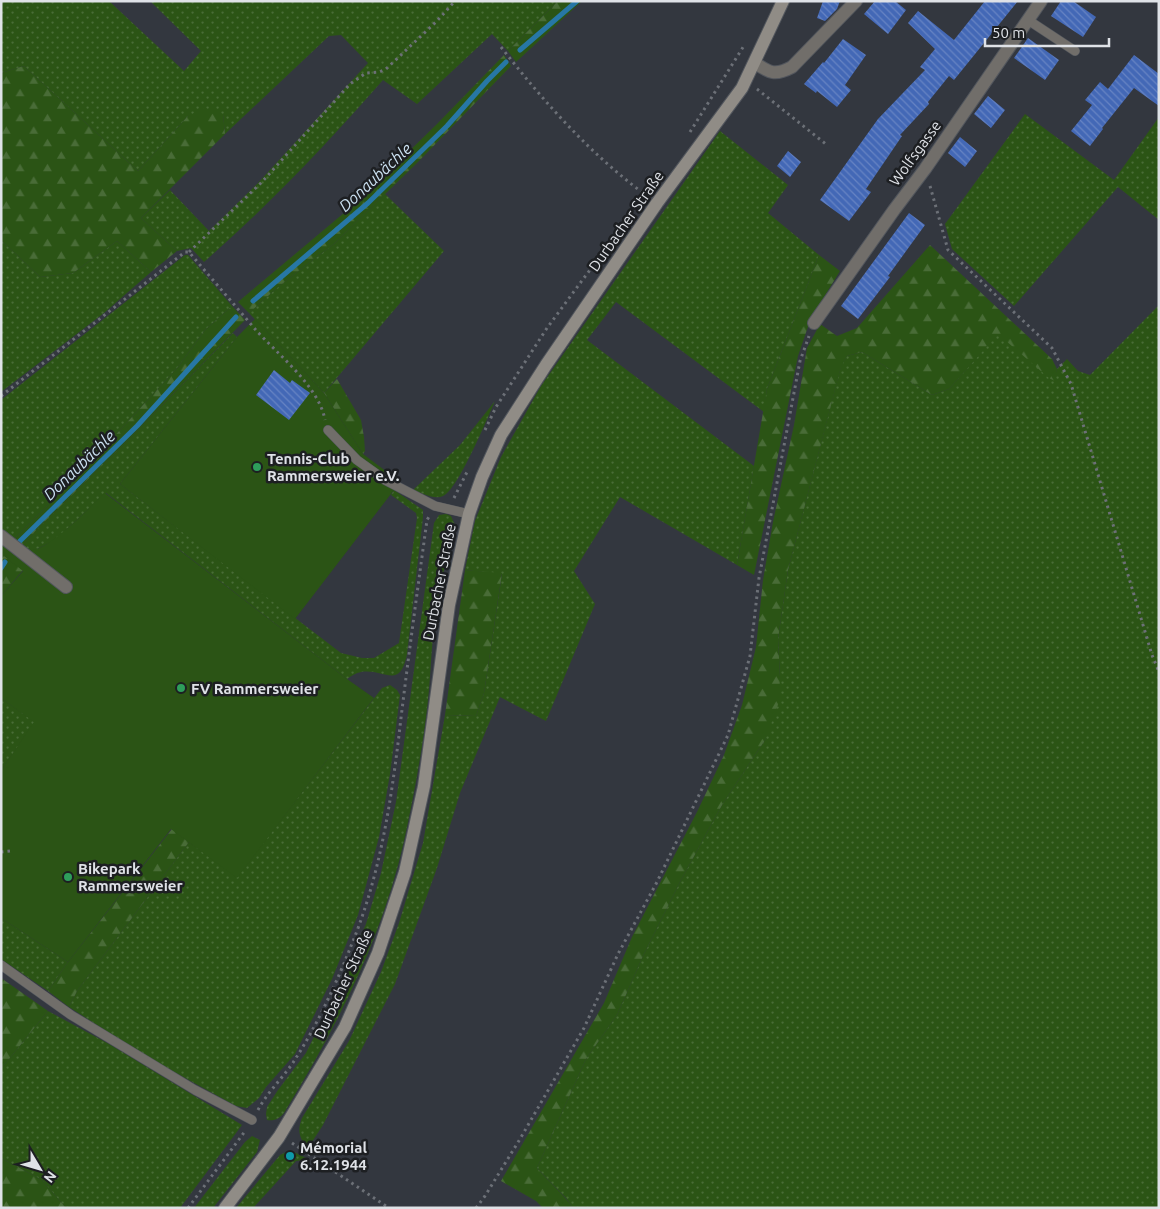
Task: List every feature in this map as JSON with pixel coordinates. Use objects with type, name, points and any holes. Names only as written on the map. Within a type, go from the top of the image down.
[{"type":"street","name":"Durbacher Straße","points":[[225,1208],[279,1137],[345,1027],[378,953],[406,872],[424,786],[449,605],[469,514],[482,477],[501,435],[546,365],[658,203],[742,88],[783,1]]},
{"type":"street","points":[[755,63],[773,73],[782,72],[792,67],[856,1]]},
{"type":"street","name":"Wolfsgasse","points":[[814,323],[1041,1]]},
{"type":"street","points":[[1,536],[66,587]]},
{"type":"lane","points":[[1028,20],[1075,51]]},
{"type":"lane","points":[[328,430],[357,460],[385,480],[435,506],[469,514]]},
{"type":"lane","points":[[1,965],[71,1015],[195,1090],[252,1120]]},
{"type":"path","points":[[1,396],[178,257],[185,252],[190,252],[262,182],[350,84],[366,73],[379,72],[386,69],[437,21],[454,1]]},
{"type":"path","points":[[501,47],[528,82],[566,124],[620,175],[658,203]]},
{"type":"path","points":[[759,90],[827,145]]},
{"type":"path","points":[[925,168],[948,250],[1052,348],[1071,384],[1152,655],[1159,672]]},
{"type":"path","points":[[190,252],[256,330],[315,393],[324,413],[328,430]]},
{"type":"path","points":[[476,1208],[486,1196],[584,1028],[618,954],[657,882],[728,735],[750,656],[759,578],[800,361],[814,323]]},
{"type":"path","points":[[188,1208],[252,1120],[263,1100],[296,1059],[331,992],[352,945],[368,897],[383,839],[395,777],[427,520],[435,506]]},
{"type":"path","points":[[1,852],[11,851]]},
{"type":"path","points":[[279,1137],[298,1146],[389,1208]]},
{"type":"green space","points":[[1,1],[109,1],[184,71],[201,51],[150,1],[558,1],[508,51],[492,34],[417,104],[383,80],[296,174],[204,262],[191,248],[177,251],[141,218],[170,190],[209,231],[258,183],[368,63],[341,35],[329,36],[225,134],[223,114],[188,116],[138,171],[24,66],[1,73]]},
{"type":"green space","points":[[558,1],[582,1],[516,62],[508,51]]},
{"type":"green space","points":[[504,55],[511,66],[420,160],[335,243],[278,287],[249,313],[238,302],[357,202]]},
{"type":"green space","points":[[24,66],[138,171],[188,116],[205,108],[223,114],[225,134],[141,218],[177,251],[151,272],[117,241],[73,273],[40,277],[1,240],[1,73]]},
{"type":"green space","points":[[1025,114],[1114,180],[1159,117],[1159,220],[1118,187],[1014,306],[952,249],[945,224]]},
{"type":"green space","points":[[720,131],[788,185],[768,213],[819,255],[767,389],[764,412],[616,302],[587,340],[754,466],[737,565],[620,497],[574,571],[595,604],[546,721],[500,697],[460,793],[437,868],[395,984],[323,1125],[308,1148],[300,1134],[302,1118],[349,1041],[381,972],[399,923],[423,843],[445,715],[476,716],[484,693],[502,574],[465,570],[475,521],[501,457],[541,386]]},
{"type":"green space","points":[[385,194],[444,251],[324,393],[249,313],[278,287],[335,243]]},
{"type":"green space","points":[[1,240],[40,277],[73,273],[117,241],[151,272],[104,313],[1,392]]},
{"type":"green space","points":[[930,245],[1052,359],[1057,369],[1055,381],[1049,378],[998,334],[949,389],[932,395],[862,352],[847,356],[841,367],[788,570],[778,639],[779,702],[765,740],[722,805],[681,880],[643,956],[617,1015],[586,1059],[537,1168],[573,1208],[543,1208],[536,1201],[501,1181],[604,1003],[632,937],[697,812],[724,755],[742,705],[756,647],[763,580],[773,522],[794,425],[807,348],[820,324],[837,336],[857,328]]},
{"type":"green space","points":[[185,255],[188,255],[232,306],[205,330],[178,367],[87,466],[13,540],[1,531],[1,400]]},
{"type":"green space","points":[[819,255],[840,271],[811,318],[798,356],[754,575],[737,565],[767,389]]},
{"type":"green space","points":[[1159,305],[1159,1208],[573,1208],[537,1168],[586,1059],[617,1015],[643,956],[681,880],[722,805],[765,740],[780,677],[778,639],[788,570],[841,366],[847,356],[862,352],[932,395],[949,389],[998,333],[1054,380],[1057,369],[1067,359],[1078,371],[1090,375]]},
{"type":"green space","points":[[232,306],[245,320],[20,548],[13,540],[87,466],[178,367],[205,330]]},
{"type":"green space","name":"Tennis-Club Rammersweier e.V.","points":[[255,319],[324,393],[363,454],[399,481],[295,619],[120,484],[237,337]]},
{"type":"green space","points":[[233,333],[237,337],[120,484],[341,653],[362,658],[374,658],[399,643],[417,518],[416,513],[391,495],[394,490],[423,510],[407,654],[400,672],[395,675],[361,672],[347,679],[106,493],[55,540],[33,551],[20,548]]},
{"type":"green space","points":[[337,379],[361,420],[365,451],[363,454],[324,393]]},
{"type":"green space","points":[[495,401],[472,453],[449,491],[443,496],[436,497],[413,490],[460,445]]},
{"type":"green space","name":"FV Rammersweier","points":[[105,493],[374,698],[237,878],[171,829],[68,962],[1,918],[1,771],[34,722],[1,698],[1,600],[2,595],[23,571],[4,556],[1,559],[1,531],[24,549],[33,550],[50,542]]},
{"type":"green space","points":[[446,514],[451,516],[455,525],[437,609],[424,735],[418,771],[395,877],[370,948],[322,1048],[284,1113],[277,1119],[267,1120],[267,1107],[306,1053],[366,924],[381,873],[396,802],[434,523],[439,515]]},
{"type":"green space","points":[[3,555],[23,570],[2,595],[1,600],[1,559]]},
{"type":"green space","points":[[465,570],[502,573],[484,693],[476,716],[445,715]]},
{"type":"green space","points":[[390,685],[400,695],[390,774],[379,837],[358,915],[332,979],[295,1054],[266,1087],[259,1098],[247,1108],[236,1106],[147,1057],[69,1007],[77,991],[189,842],[237,877],[382,688]]},
{"type":"green space","points":[[1,698],[35,722],[1,771]]},
{"type":"green space","points":[[172,829],[189,842],[77,991],[69,1007],[48,991],[68,962]]},
{"type":"green space","points":[[1,918],[68,962],[48,991],[1,959]]},
{"type":"green space","points":[[1,978],[48,1011],[1,1069]]},
{"type":"green space","points":[[48,1011],[109,1044],[242,1125],[180,1208],[66,1208],[42,1180],[1,1158],[1,1069]]},
{"type":"green space","points":[[252,1136],[260,1140],[257,1152],[213,1208],[194,1208],[245,1142]]},
{"type":"green space","points":[[290,1150],[308,1159],[296,1161],[253,1208],[236,1208],[280,1155]]},
{"type":"green space","points":[[1,1158],[42,1180],[66,1208],[1,1208]]},
{"type":"building","points":[[823,1],[840,1],[837,9],[825,21],[817,18]]},
{"type":"building","points":[[875,1],[895,1],[906,10],[888,34],[864,14]]},
{"type":"building","points":[[985,1],[1018,1],[954,80],[949,76],[928,102],[929,104],[900,135],[902,136],[866,189],[871,192],[849,221],[820,200],[878,119],[925,70],[920,67],[935,49],[908,23],[918,11],[954,40]]},
{"type":"building","points":[[1061,1],[1073,1],[1096,17],[1083,37],[1051,16]]},
{"type":"building","points":[[1028,38],[1059,60],[1045,80],[1014,58]]},
{"type":"building","points":[[843,39],[866,55],[845,85],[851,90],[837,107],[817,91],[816,93],[804,84]]},
{"type":"building","points":[[1134,55],[1159,74],[1159,106],[1134,88],[1090,146],[1071,131],[1092,105],[1085,100],[1100,82],[1108,89]]},
{"type":"building","points":[[988,96],[1005,110],[991,128],[974,114]]},
{"type":"building","points":[[960,137],[977,151],[965,167],[948,153]]},
{"type":"building","points":[[788,151],[801,162],[790,177],[777,166]]},
{"type":"building","points":[[909,213],[925,225],[888,276],[890,277],[858,319],[841,306]]},
{"type":"building","points":[[274,370],[290,383],[292,380],[310,393],[289,420],[256,395]]},
{"type":"waterway","name":"Donaubächle","points":[[520,50],[577,1]]},
{"type":"waterway","name":"Donaubächle","points":[[253,301],[368,203],[447,126],[506,62]]},
{"type":"waterway","name":"Donaubächle","points":[[19,542],[137,426],[236,317]]},
{"type":"waterway","name":"Donaubächle","points":[[1,568],[5,562]]},
{"type":"place","name":"Tennis-Club Rammersweier e.V.","points":[[257,467]]},
{"type":"place","name":"FV Rammersweier","points":[[181,688]]},
{"type":"place","name":"Bikepark Rammersweier","points":[[68,877]]},
{"type":"place","name":"Mémorial 6.12.1944","points":[[290,1156]]}]
